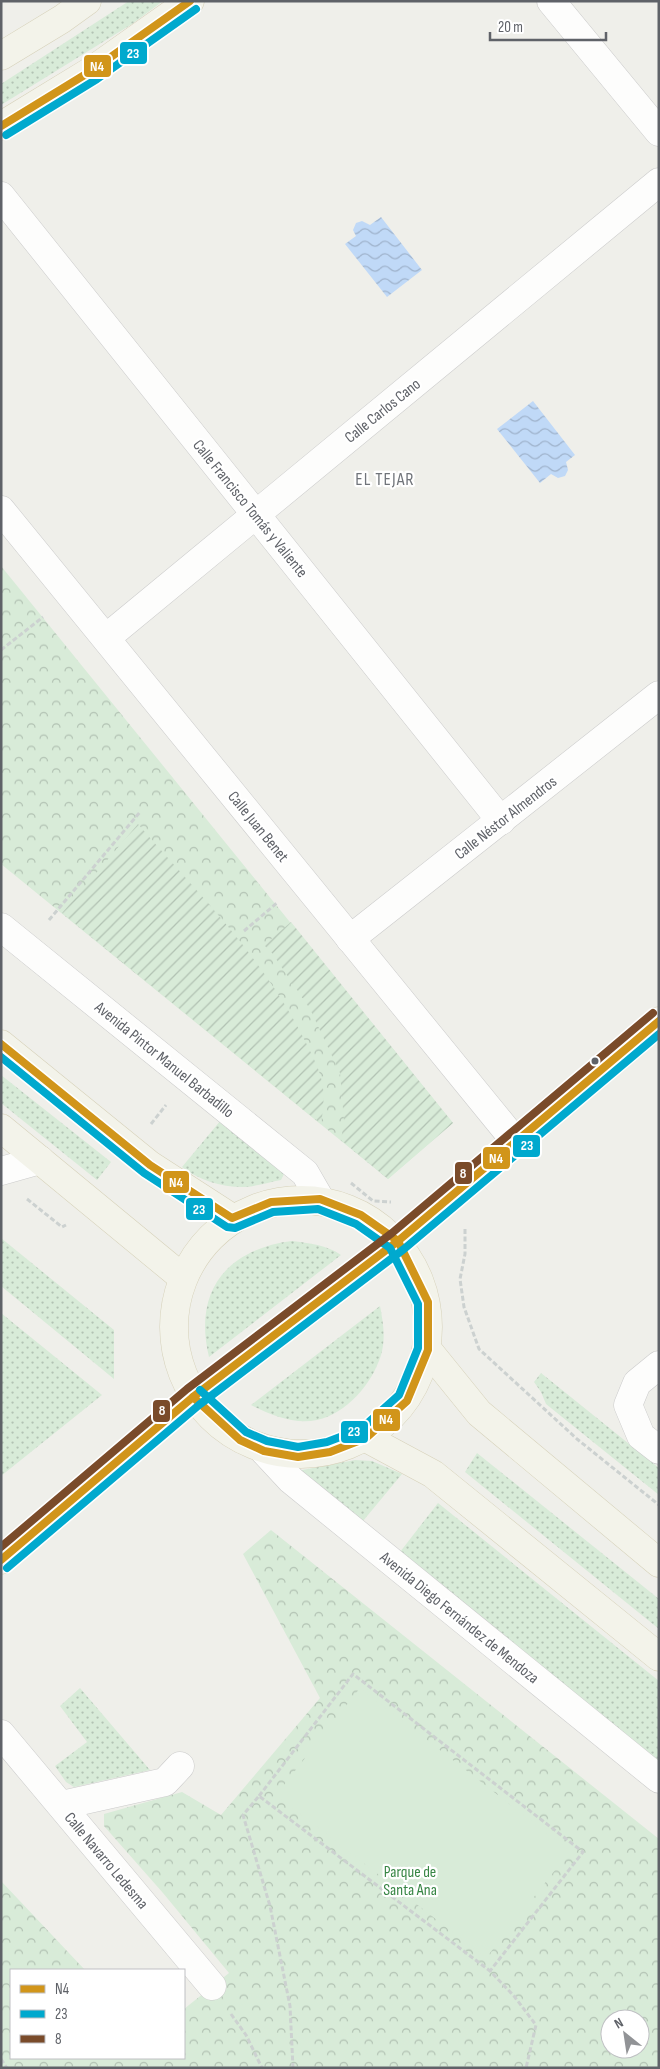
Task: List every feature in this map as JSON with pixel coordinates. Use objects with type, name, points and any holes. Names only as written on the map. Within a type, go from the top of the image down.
[{"type":"main road","points":[[1,56],[62,19],[87,1]]},
{"type":"main road","points":[[1,126],[91,70],[190,1]]},
{"type":"main road","points":[[1,1560],[193,1397],[398,1241],[659,1022]]},
{"type":"main road","points":[[1,1044],[150,1165],[232,1218]]},
{"type":"main road","points":[[1,1128],[183,1278]]},
{"type":"main road","points":[[320,1199],[361,1215],[398,1241],[428,1302],[428,1350],[407,1400],[366,1438],[330,1452],[298,1457],[264,1451],[240,1440],[193,1397],[172,1331],[183,1278],[203,1244],[232,1218],[271,1202],[320,1199]]},
{"type":"main road","points":[[428,1350],[479,1414],[659,1563]]},
{"type":"main road","points":[[366,1438],[433,1474],[659,1657]]},
{"type":"street","points":[[551,1],[659,132]]},
{"type":"street","name":"Calle Carlos Cano","points":[[106,638],[659,182]]},
{"type":"street","name":"Calle Francisco Tomás y Valiente","points":[[1,196],[501,820]]},
{"type":"street","name":"Calle Juan Benet","points":[[1,510],[516,1142]]},
{"type":"street","name":"Calle Néstor Almendros","points":[[350,939],[659,695]]},
{"type":"street","name":"Avenida Pintor Manuel Barbadillo","points":[[1,927],[305,1173],[320,1199]]},
{"type":"street","points":[[1,1171],[40,1160]]},
{"type":"street","points":[[659,1365],[637,1383],[628,1405],[641,1436],[659,1450]]},
{"type":"street","name":"Avenida Diego Fernández de Mendoza","points":[[264,1451],[291,1480],[659,1779]]},
{"type":"street","name":"Calle Navarro Ledesma","points":[[1,1734],[212,1986]]},
{"type":"street","points":[[62,1805],[165,1782],[180,1766]]},
{"type":"path","points":[[1,650],[50,612]]},
{"type":"path","points":[[49,920],[140,812]]},
{"type":"path","points":[[244,931],[282,898]]},
{"type":"path","points":[[24,1196],[62,1227],[68,1224]]},
{"type":"path","points":[[293,2068],[290,2006],[270,1906],[243,1815],[353,1674],[583,1852],[490,1971]]},
{"type":"path","points":[[259,1796],[490,1971],[514,1996],[536,2025],[526,2068]]},
{"type":"path","points":[[212,1986],[246,2034],[262,2068]]},
{"type":"path","points":[[1,2059],[7,2068]]},
{"type":"green space","points":[[129,1],[163,1],[132,24],[1,105],[1,84]]},
{"type":"green space","points":[[1,566],[453,1123],[388,1179],[1,864]]},
{"type":"green space","points":[[138,824],[227,925],[287,1007],[321,1076],[324,1098],[321,1124],[62,913]]},
{"type":"green space","points":[[291,922],[453,1123],[388,1179],[341,1140],[344,1121],[340,1073],[310,1009],[272,953],[264,945]]},
{"type":"green space","points":[[1,1075],[111,1162],[97,1180],[1,1103]]},
{"type":"green space","points":[[221,1120],[284,1174],[281,1180],[246,1187],[220,1185],[196,1176],[182,1167]]},
{"type":"green space","points":[[1,1238],[114,1330],[114,1379],[1,1286]]},
{"type":"green space","points":[[292,1241],[324,1247],[341,1255],[209,1357],[205,1333],[206,1312],[211,1293],[220,1277],[233,1264],[249,1253]]},
{"type":"green space","points":[[380,1306],[384,1336],[383,1349],[377,1366],[365,1386],[348,1404],[328,1416],[309,1421],[283,1418],[251,1405]]},
{"type":"green space","points":[[1,1313],[102,1395],[1,1476]]},
{"type":"green space","points":[[541,1373],[659,1468],[659,1495],[546,1404],[534,1382]]},
{"type":"green space","points":[[477,1453],[659,1599],[659,1629],[465,1472]]},
{"type":"green space","points":[[355,1460],[372,1461],[402,1474],[363,1521],[297,1471]]},
{"type":"green space","points":[[438,1503],[659,1681],[659,1761],[400,1552]]},
{"type":"green space","name":"Parque de Santa Ana","points":[[271,1530],[659,1839],[659,2068],[1,2068],[1,1881],[84,1969],[10,1969],[10,2059],[185,2059],[185,2008],[229,1973],[163,1893],[104,1826],[104,1814],[182,1792],[221,1815],[320,1698],[243,1554]]},
{"type":"green space","points":[[80,1688],[150,1770],[74,1787],[66,1782],[55,1766],[87,1742],[60,1706]]},
{"type":"green space","points":[[360,1688],[570,1851],[486,1958],[276,1795]]},
{"type":"water","points":[[381,217],[422,270],[387,297],[345,244],[356,236],[353,230],[356,223],[362,221],[370,225]]},
{"type":"water","points":[[533,401],[575,455],[566,462],[568,470],[565,476],[558,478],[551,474],[540,483],[497,429]]},
{"type":"transit line","name":"N4","points":[[1,126],[91,71],[190,1]]},
{"type":"transit line","name":"23","points":[[6,135],[97,79],[196,9]]},
{"type":"transit line","name":"8","points":[[1,1547],[187,1389],[392,1233],[653,1013]]},
{"type":"transit line","name":"N4","points":[[1,1560],[193,1397],[398,1241],[659,1021]]},
{"type":"transit line","name":"23","points":[[7,1568],[199,1405],[404,1249],[659,1034]]},
{"type":"transit line","name":"N4","points":[[1,1044],[150,1165],[232,1218],[271,1202],[320,1199],[361,1215],[398,1241],[428,1302],[428,1350],[407,1401],[366,1438],[330,1452],[298,1457],[264,1451],[240,1440],[193,1397]]},
{"type":"transit line","name":"23","points":[[1,1057],[144,1173],[227,1227],[235,1228],[273,1212],[318,1209],[356,1224],[390,1248],[418,1304],[418,1348],[399,1395],[361,1429],[327,1442],[298,1447],[267,1441],[246,1432],[200,1390]]},
{"type":"district","name":"EL TEJAR","points":[[385,479]]}]
